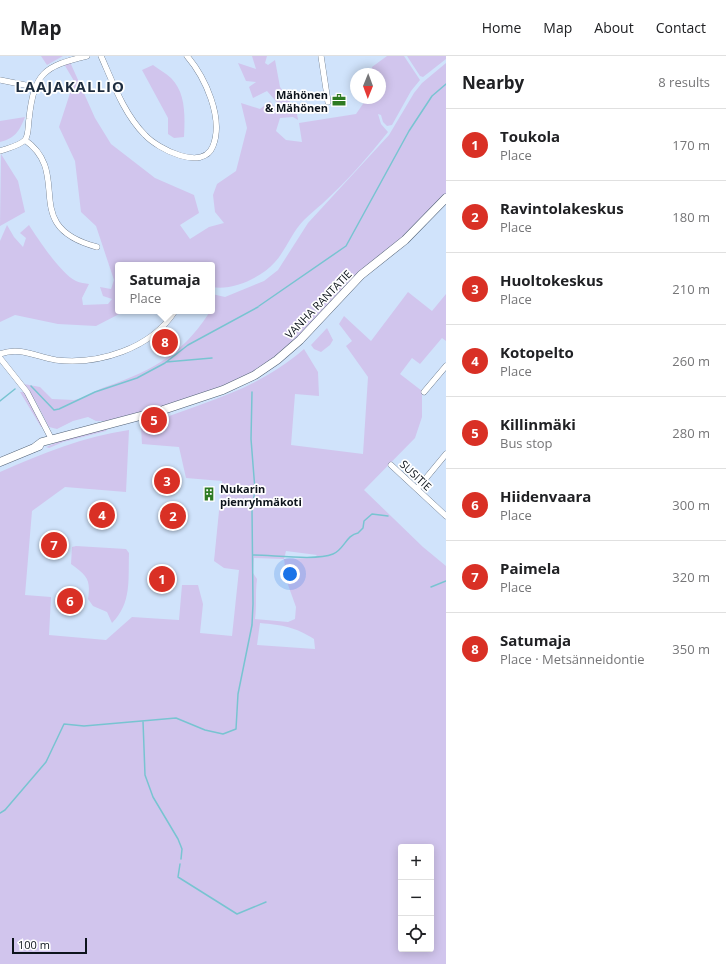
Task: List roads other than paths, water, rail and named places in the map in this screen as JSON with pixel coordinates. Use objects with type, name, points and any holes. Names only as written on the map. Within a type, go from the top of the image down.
[{"type":"main road","name":"VANHA RANTATIE","points":[[0,462],[34,448],[42,442],[163,410],[223,390],[255,375],[277,360],[300,340],[361,275],[405,240],[446,198]]},
{"type":"street","points":[[25,140],[35,87],[43,73],[51,67],[87,56]]},
{"type":"street","points":[[101,56],[120,99],[145,135],[163,149],[180,156],[192,158],[207,153],[213,147],[216,128],[213,108],[205,82],[187,56]]},
{"type":"street","points":[[321,56],[328,102]]},
{"type":"street","points":[[0,80],[35,87]]},
{"type":"street","points":[[0,151],[25,140]]},
{"type":"street","points":[[25,140],[38,151],[46,164],[49,177],[49,202],[55,220],[62,230],[81,243],[97,247]]},
{"type":"street","points":[[0,354],[14,350],[64,361],[98,359],[122,351],[140,342],[159,329],[172,314]]},
{"type":"street","points":[[0,358],[27,392],[52,440]]},
{"type":"street","points":[[424,392],[446,366]]},
{"type":"street","points":[[417,489],[446,454]]},
{"type":"street","name":"SUSITIE","points":[[391,465],[446,516]]},
{"type":"waterway","points":[[259,306],[346,246],[409,131],[432,96],[446,84]]},
{"type":"waterway","points":[[31,386],[54,410],[59,409],[95,392],[137,378],[165,363],[188,345],[258,307]]},
{"type":"waterway","points":[[166,362],[212,358]]},
{"type":"waterway","points":[[0,401],[15,389]]},
{"type":"waterway","points":[[0,813],[5,810],[46,762],[64,724],[84,726],[176,718],[205,730],[223,734],[236,729],[238,694],[252,625],[253,604],[252,509],[255,490],[251,439],[252,392]]},
{"type":"waterway","points":[[253,555],[316,557],[333,554],[337,552],[348,539],[363,528],[364,521],[372,514],[388,516]]},
{"type":"waterway","points":[[431,587],[446,581]]},
{"type":"waterway","points":[[143,721],[145,775],[153,797],[178,839],[182,849],[181,859]]},
{"type":"waterway","points":[[180,864],[178,877],[237,914],[266,902]]},
{"type":"place","name":"Mähönen & Mähönen","points":[[339,100]]},
{"type":"place","name":"Satumaja","points":[[165,342]]},
{"type":"place","name":"Killinmäki","points":[[154,420]]},
{"type":"place","name":"Huoltokeskus","points":[[167,481]]},
{"type":"place","name":"Nukarin pienryhmäkoti","points":[[209,494]]},
{"type":"place","name":"Kotopelto","points":[[102,515]]},
{"type":"place","name":"Ravintolakeskus","points":[[173,516]]},
{"type":"place","name":"Paimela","points":[[54,545]]},
{"type":"place","name":"Toukola","points":[[162,579]]},
{"type":"place","name":"Hiidenvaara","points":[[70,601]]},
{"type":"district","name":"LAAJAKALLIO","points":[[70,86]]}]
